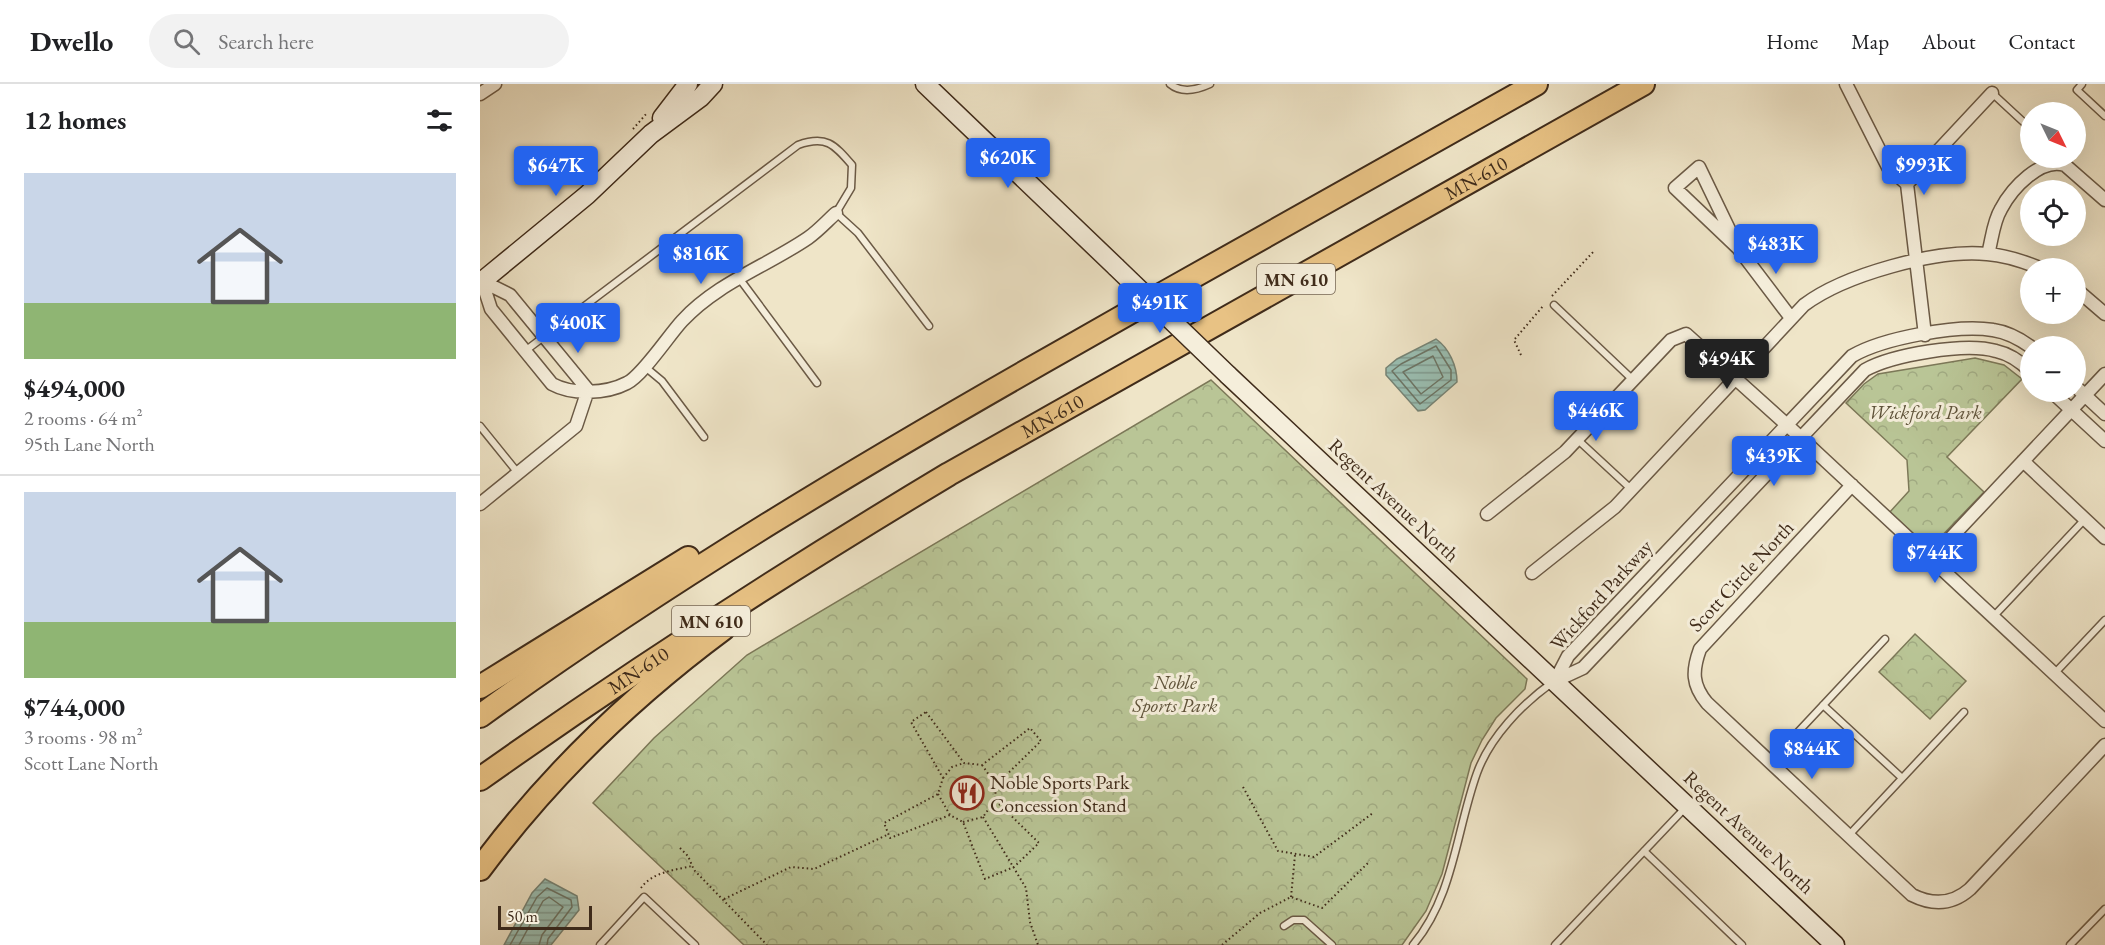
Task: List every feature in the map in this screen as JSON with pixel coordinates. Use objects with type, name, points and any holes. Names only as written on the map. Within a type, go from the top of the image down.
[{"type":"highway","points":[[1492,109],[1530,84]]},
{"type":"highway","name":"MN 610","points":[[480,716],[632,611],[818,492],[935,423],[1536,84]]},
{"type":"highway","name":"MN-610","points":[[480,779],[691,634],[949,474],[1643,84]]},
{"type":"highway","points":[[480,869],[545,786],[612,720],[656,681],[722,630],[949,474]]},
{"type":"highway","points":[[480,687],[659,574],[728,535],[818,492]]},
{"type":"street","points":[[480,94],[495,84]]},
{"type":"street","points":[[651,134],[688,84]]},
{"type":"street","points":[[481,282],[587,195],[651,134],[701,97],[713,84]]},
{"type":"street","name":"Regent Avenue North","points":[[925,84],[1228,375],[1835,945]]},
{"type":"street","points":[[1846,84],[1888,167],[1907,184],[1925,335]]},
{"type":"street","points":[[1907,184],[1992,93]]},
{"type":"street","points":[[1738,248],[1699,167],[1675,188],[1738,248],[1791,318]]},
{"type":"street","points":[[1988,254],[2001,208],[2038,168]]},
{"type":"street","points":[[2071,168],[2105,200]]},
{"type":"street","points":[[481,282],[491,309],[552,384],[564,390],[606,390],[629,382],[683,319],[738,278],[809,237],[836,213]]},
{"type":"street","points":[[1532,573],[1615,507],[1803,305],[1831,287],[1917,261],[1952,255],[1988,254],[2020,263]]},
{"type":"street","points":[[481,282],[510,295],[588,390]]},
{"type":"street","points":[[2086,298],[2105,314]]},
{"type":"street","name":"Wickford Parkway","points":[[1555,681],[1568,656],[1852,356],[1888,340],[1964,329],[1993,330],[2020,341]]},
{"type":"street","points":[[1487,514],[1578,440],[1671,340],[1686,334],[2105,721]]},
{"type":"street","name":"Wickford Parkway","points":[[1555,681],[1583,668],[1864,370],[1886,361],[1980,348],[2010,356],[2020,364]]},
{"type":"street","points":[[2086,387],[2105,374]]},
{"type":"street","points":[[480,504],[576,426],[588,390]]},
{"type":"street","points":[[2086,396],[2105,414]]},
{"type":"street","points":[[2063,402],[2105,441]]},
{"type":"street","points":[[1931,559],[2071,410],[2075,402]]},
{"type":"street","points":[[2023,461],[2105,538]]},
{"type":"street","name":"Scott Circle North","points":[[1852,485],[1707,641],[1696,660],[1694,683],[1700,694],[1912,895],[1928,902],[1951,901],[1970,889],[2105,745]]},
{"type":"lane","points":[[1170,84],[1177,90],[1198,90],[1210,84]]},
{"type":"lane","points":[[2082,84],[2077,90],[2105,116]]},
{"type":"lane","points":[[1992,93],[2020,119]]},
{"type":"lane","points":[[524,351],[798,145],[815,139],[835,146],[852,165],[850,188],[836,213],[858,233],[929,326]]},
{"type":"lane","points":[[738,278],[817,383]]},
{"type":"lane","points":[[1554,305],[1634,380]]},
{"type":"lane","points":[[644,365],[662,381],[704,437]]},
{"type":"lane","points":[[480,426],[518,473]]},
{"type":"lane","points":[[1578,440],[1631,490]]},
{"type":"lane","points":[[1993,617],[2085,519]]},
{"type":"lane","points":[[2054,674],[2105,620]]},
{"type":"lane","points":[[1770,762],[1885,639]]},
{"type":"lane","points":[[1413,945],[1442,896],[1477,771],[1489,748],[1524,707],[1555,681]]},
{"type":"lane","points":[[1824,705],[1902,778]]},
{"type":"lane","points":[[1850,834],[1964,712]]},
{"type":"lane","points":[[1555,945],[1688,805]]},
{"type":"lane","points":[[1644,851],[1742,945]]},
{"type":"lane","points":[[600,945],[644,897],[696,945]]},
{"type":"lane","points":[[2070,945],[2105,909]]},
{"type":"lane","points":[[1284,926],[1293,920],[1304,920],[1332,945]]},
{"type":"path","points":[[626,136],[650,110]]},
{"type":"path","points":[[943,778],[911,722],[926,712],[964,763]]},
{"type":"path","points":[[950,815],[890,838],[884,822],[938,794],[943,778],[952,767],[964,763],[982,765],[1030,728],[1041,741],[996,784]]},
{"type":"path","points":[[938,794],[950,815],[963,822],[983,818],[995,800],[996,784],[982,765]]},
{"type":"path","points":[[1243,787],[1278,851],[1314,857],[1373,813]]},
{"type":"path","points":[[963,822],[986,879],[1014,867],[1039,843],[995,800]]},
{"type":"path","points":[[983,818],[1026,888],[1030,922],[1038,945]]},
{"type":"path","points":[[724,899],[791,867],[814,869],[889,834]]},
{"type":"path","points":[[680,848],[688,856],[692,866],[767,945]]},
{"type":"path","points":[[1291,897],[1295,854]]},
{"type":"path","points":[[1222,945],[1260,913],[1291,897],[1322,908],[1370,861]]},
{"type":"path","points":[[640,900],[639,891],[645,882],[661,874],[692,866]]},
{"type":"green space","name":"Wickford Park","points":[[1975,358],[2004,365],[2020,377],[2020,381],[1947,457],[1984,492],[1933,545],[1924,546],[1889,513],[1909,491],[1907,460],[1846,403],[1864,384],[1878,374]]},
{"type":"green space","name":"Noble Sports Park","points":[[1211,380],[1527,679],[1525,689],[1496,718],[1471,763],[1442,874],[1426,911],[1402,945],[744,945],[593,803],[654,738],[747,655]]},
{"type":"green space","points":[[1915,634],[1966,681],[1930,719],[1879,672]]},
{"type":"water","points":[[1436,339],[1445,347],[1451,358],[1456,370],[1457,382],[1425,410],[1418,411],[1386,375],[1386,368],[1397,359]]},
{"type":"water","points":[[545,879],[577,896],[579,910],[551,945],[504,945],[532,893]]},
{"type":"place","name":"Noble Sports Park Concession Stand","points":[[967,793]]}]
